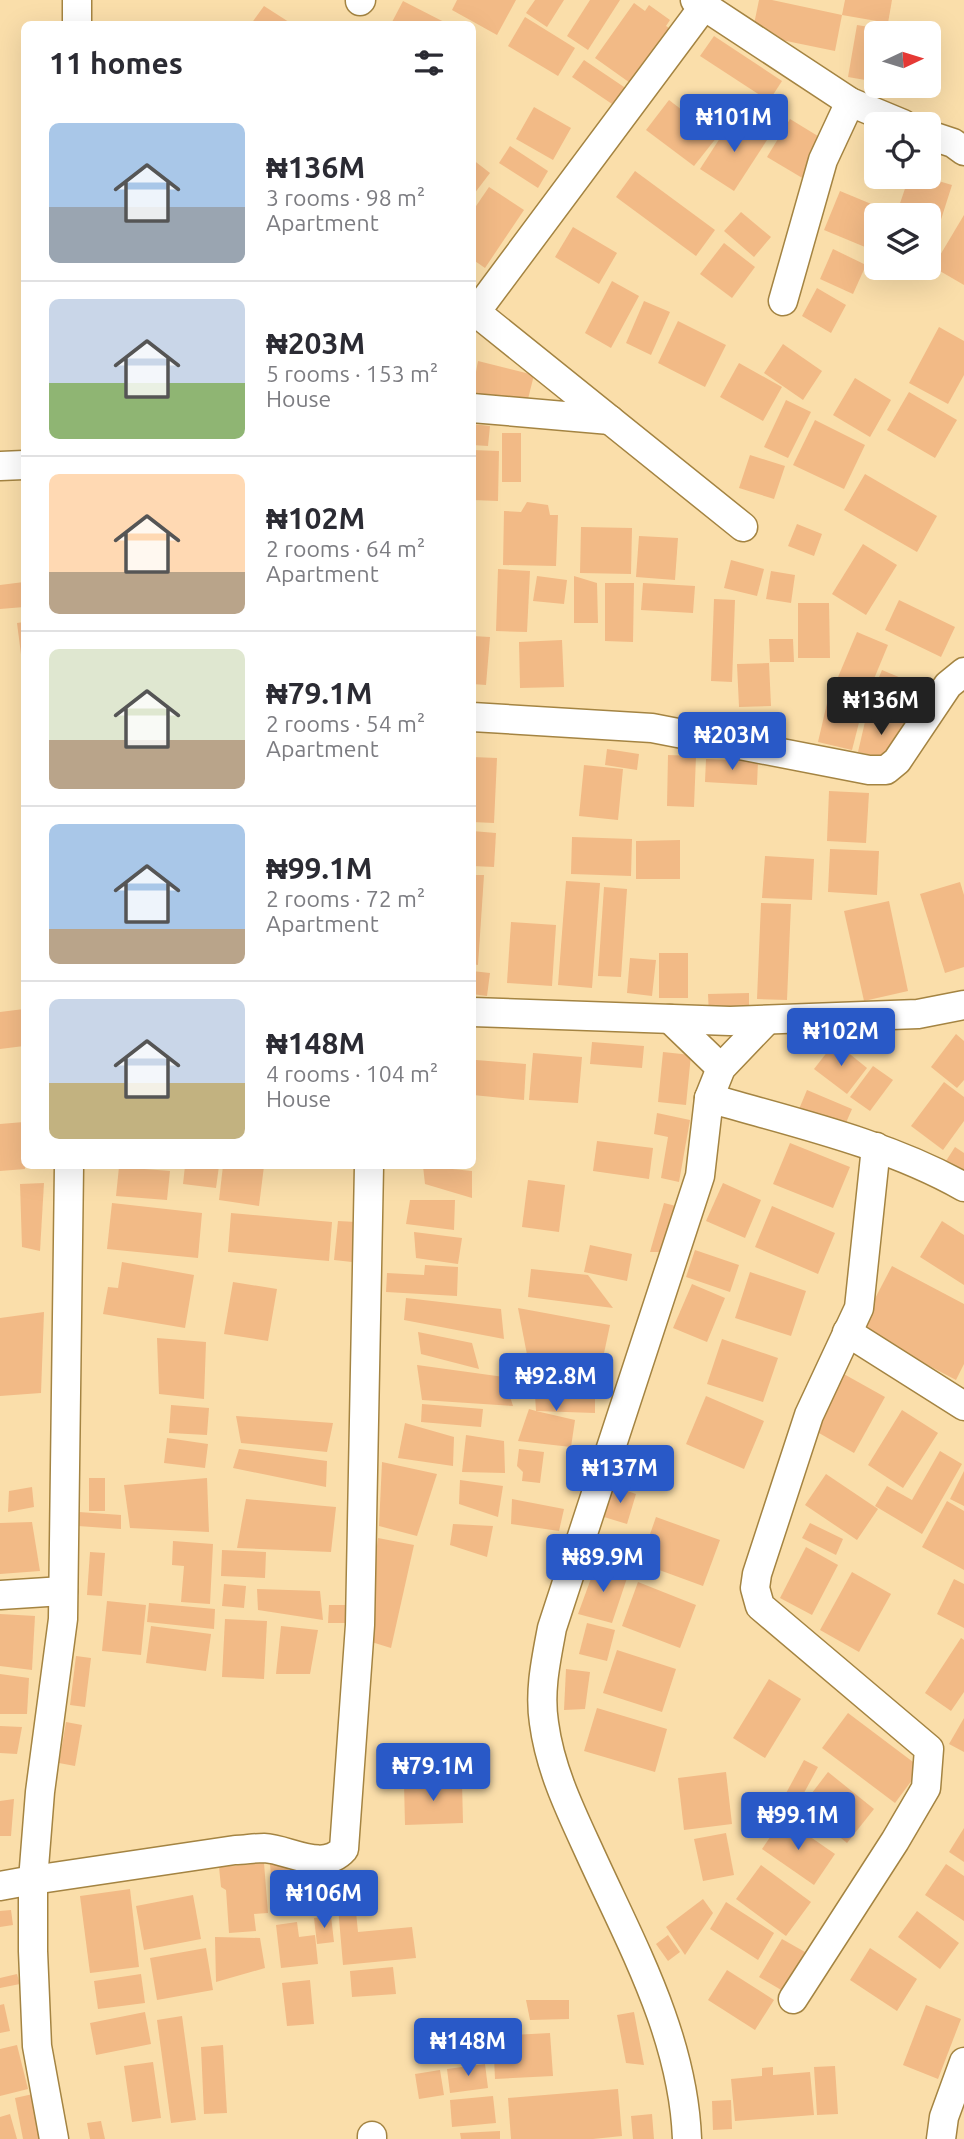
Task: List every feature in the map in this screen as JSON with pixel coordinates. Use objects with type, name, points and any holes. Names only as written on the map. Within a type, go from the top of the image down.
[{"type":"street","points":[[476,307],[699,3],[850,102],[874,112]]},
{"type":"street","points":[[783,301],[823,160],[850,102]]},
{"type":"street","points":[[476,312],[743,527]]},
{"type":"street","points":[[476,408],[610,420]]},
{"type":"street","points":[[0,466],[21,465]]},
{"type":"street","points":[[476,717],[652,728],[869,770],[886,770],[897,761],[948,685],[964,672]]},
{"type":"street","points":[[476,1012],[730,1021],[918,1014],[964,1005]]},
{"type":"street","points":[[670,1019],[721,1068]]},
{"type":"street","points":[[687,2139],[686,2106],[674,2051],[657,2001],[556,1777],[544,1722],[542,1679],[552,1628],[700,1176],[709,1098],[721,1068],[767,1020]]},
{"type":"street","points":[[709,1098],[876,1147],[930,1167],[964,1187]]},
{"type":"street","points":[[793,1999],[926,1788],[929,1749],[760,1606],[755,1588],[757,1574],[809,1415],[859,1308],[876,1147]]},
{"type":"street","points":[[54,2139],[37,2046],[33,1880],[40,1792],[63,1619],[69,1169]]},
{"type":"street","points":[[0,1886],[235,1850],[264,1848],[318,1860],[338,1856],[344,1849],[360,1625],[369,1169]]},
{"type":"street","points":[[847,1332],[964,1406]]},
{"type":"street","points":[[0,1595],[63,1591]]},
{"type":"street","points":[[941,2139],[944,2117],[964,2062]]},
{"type":"building","points":[[457,0],[516,0],[497,35],[452,10]]},
{"type":"building","points":[[535,0],[564,0],[547,27],[526,13]]},
{"type":"building","points":[[590,0],[620,0],[588,50],[567,36]]},
{"type":"building","points":[[759,0],[772,0],[842,15],[835,51],[752,34]]},
{"type":"building","points":[[845,0],[892,0],[888,21],[842,15]]},
{"type":"building","points":[[403,1],[442,21],[393,21]]},
{"type":"building","points":[[634,3],[645,11],[649,5],[670,20],[666,26],[672,30],[633,85],[595,58]]},
{"type":"building","points":[[264,6],[287,21],[253,21]]},
{"type":"building","points":[[525,17],[575,48],[558,76],[508,46]]},
{"type":"building","points":[[857,25],[864,26],[864,80],[848,77]]},
{"type":"building","points":[[714,36],[782,81],[769,101],[700,56]]},
{"type":"building","points":[[584,60],[627,89],[615,106],[572,77]]},
{"type":"building","points":[[669,100],[717,137],[694,166],[646,130]]},
{"type":"building","points":[[534,107],[571,128],[553,160],[516,139]]},
{"type":"building","points":[[733,118],[767,140],[734,191],[700,169]]},
{"type":"building","points":[[790,119],[826,141],[804,179],[767,157]]},
{"type":"building","points":[[510,146],[548,171],[538,188],[499,163]]},
{"type":"building","points":[[476,162],[490,173],[476,191]]},
{"type":"building","points":[[635,171],[715,230],[696,256],[616,197]]},
{"type":"building","points":[[941,182],[952,185],[941,220],[941,203],[900,203],[905,189],[941,189]]},
{"type":"building","points":[[489,187],[524,210],[485,268],[476,262],[476,206]]},
{"type":"building","points":[[840,191],[869,203],[864,203],[864,247],[824,230]]},
{"type":"building","points":[[741,212],[771,237],[754,257],[724,231]]},
{"type":"building","points":[[964,215],[964,285],[941,272],[941,254]]},
{"type":"building","points":[[573,227],[617,253],[599,284],[555,257]]},
{"type":"building","points":[[724,243],[755,267],[732,298],[700,274]]},
{"type":"building","points":[[833,249],[864,264],[853,294],[820,279]]},
{"type":"building","points":[[612,281],[639,296],[611,348],[585,333]]},
{"type":"building","points":[[817,288],[846,305],[831,333],[802,316]]},
{"type":"building","points":[[644,301],[670,312],[651,355],[626,343]]},
{"type":"building","points":[[678,321],[726,345],[705,387],[658,363]]},
{"type":"building","points":[[939,327],[964,341],[964,375],[948,404],[909,383]]},
{"type":"building","points":[[783,344],[822,371],[803,400],[764,373]]},
{"type":"building","points":[[478,361],[534,375],[526,407],[476,395]]},
{"type":"building","points":[[739,363],[782,387],[763,421],[720,397]]},
{"type":"building","points":[[855,378],[891,400],[870,437],[833,415]]},
{"type":"building","points":[[909,392],[957,420],[935,458],[887,430]]},
{"type":"building","points":[[786,400],[811,412],[788,458],[764,447]]},
{"type":"building","points":[[815,420],[865,445],[844,489],[793,465]]},
{"type":"building","points":[[476,424],[490,426],[488,446],[476,445]]},
{"type":"building","points":[[502,433],[521,433],[521,482],[502,482]]},
{"type":"building","points":[[476,450],[499,451],[498,501],[476,500]]},
{"type":"building","points":[[750,455],[785,466],[774,499],[739,488]]},
{"type":"building","points":[[865,474],[937,516],[917,552],[844,510]]},
{"type":"building","points":[[527,502],[548,505],[550,515],[558,515],[556,566],[503,565],[504,511],[521,512]]},
{"type":"building","points":[[797,524],[822,534],[814,556],[788,546]]},
{"type":"building","points":[[581,527],[632,528],[631,574],[580,573]]},
{"type":"building","points":[[639,536],[678,538],[675,580],[636,577]]},
{"type":"building","points":[[863,544],[897,565],[866,615],[832,594]]},
{"type":"building","points":[[731,560],[764,569],[757,596],[724,588]]},
{"type":"building","points":[[498,569],[530,571],[527,632],[496,631]]},
{"type":"building","points":[[771,571],[795,575],[791,603],[766,599]]},
{"type":"building","points":[[537,576],[567,580],[564,604],[533,601]]},
{"type":"building","points":[[574,576],[597,583],[598,623],[574,623]]},
{"type":"building","points":[[21,582],[21,607],[0,609],[0,585]]},
{"type":"building","points":[[605,583],[634,583],[633,642],[605,641]]},
{"type":"building","points":[[643,583],[695,586],[693,613],[641,610]]},
{"type":"building","points":[[714,599],[735,600],[732,682],[711,681]]},
{"type":"building","points":[[899,600],[955,627],[941,657],[885,630]]},
{"type":"building","points":[[798,603],[829,603],[830,658],[798,658]]},
{"type":"building","points":[[21,622],[21,654],[17,623]]},
{"type":"building","points":[[857,632],[888,645],[864,703],[833,689]]},
{"type":"building","points":[[476,636],[490,637],[486,685],[476,684]]},
{"type":"building","points":[[769,639],[793,639],[794,662],[770,662]]},
{"type":"building","points":[[562,640],[564,687],[520,688],[519,642]]},
{"type":"building","points":[[769,663],[771,706],[739,707],[737,664]]},
{"type":"building","points":[[882,670],[913,683],[898,719],[867,706]]},
{"type":"building","points":[[828,699],[863,707],[852,750],[818,742]]},
{"type":"building","points":[[867,713],[904,722],[895,760],[858,752]]},
{"type":"building","points":[[607,749],[639,754],[637,770],[605,765]]},
{"type":"building","points":[[668,755],[696,756],[694,807],[667,806]]},
{"type":"building","points":[[476,757],[497,758],[494,823],[476,822]]},
{"type":"building","points":[[706,759],[758,761],[757,785],[705,782]]},
{"type":"building","points":[[584,765],[623,769],[618,820],[579,816]]},
{"type":"building","points":[[829,791],[869,793],[866,843],[827,841]]},
{"type":"building","points":[[476,831],[496,833],[494,867],[476,866]]},
{"type":"building","points":[[572,837],[632,839],[631,876],[571,874]]},
{"type":"building","points":[[680,840],[680,879],[636,879],[636,841]]},
{"type":"building","points":[[830,849],[879,851],[877,895],[828,892]]},
{"type":"building","points":[[765,856],[814,859],[812,900],[762,898]]},
{"type":"building","points":[[476,875],[484,875],[478,965]]},
{"type":"building","points":[[566,881],[600,883],[592,988],[558,985]]},
{"type":"building","points":[[960,882],[964,895],[964,967],[945,973],[920,894]]},
{"type":"building","points":[[604,887],[627,889],[621,977],[598,976]]},
{"type":"building","points":[[889,901],[908,991],[864,1001],[844,911]]},
{"type":"building","points":[[761,903],[791,904],[787,1000],[757,999]]},
{"type":"building","points":[[511,922],[556,925],[552,986],[507,983]]},
{"type":"building","points":[[659,953],[688,953],[688,998],[659,998]]},
{"type":"building","points":[[630,958],[656,960],[652,996],[627,993]]},
{"type":"building","points":[[476,971],[490,973],[487,996],[476,995]]},
{"type":"building","points":[[749,993],[749,1014],[709,1016],[708,994]]},
{"type":"building","points":[[21,1009],[21,1046],[0,1049],[0,1012]]},
{"type":"building","points":[[956,1034],[964,1041],[964,1080],[957,1088],[931,1067]]},
{"type":"building","points":[[592,1042],[644,1046],[642,1068],[590,1064]]},
{"type":"building","points":[[835,1042],[867,1068],[847,1094],[814,1069]]},
{"type":"building","points":[[663,1052],[691,1055],[686,1105],[658,1102]]},
{"type":"building","points":[[533,1053],[582,1057],[578,1103],[529,1100]]},
{"type":"building","points":[[476,1060],[526,1064],[524,1100],[476,1095]]},
{"type":"building","points":[[873,1066],[893,1080],[870,1111],[850,1097]]},
{"type":"building","points":[[944,1082],[964,1097],[964,1121],[943,1150],[911,1126]]},
{"type":"building","points":[[807,1090],[852,1109],[842,1132],[797,1114]]},
{"type":"building","points":[[657,1113],[690,1120],[679,1182],[661,1178],[668,1137],[654,1134]]},
{"type":"building","points":[[21,1122],[21,1169],[25,1169],[0,1171],[0,1124]]},
{"type":"building","points":[[597,1141],[653,1148],[649,1179],[593,1171]]},
{"type":"building","points":[[790,1143],[850,1167],[833,1208],[773,1184]]},
{"type":"building","points":[[955,1147],[964,1153],[964,1172],[946,1161]]},
{"type":"building","points":[[119,1169],[170,1171],[167,1200],[116,1196]]},
{"type":"building","points":[[185,1169],[219,1169],[216,1188],[183,1184]]},
{"type":"building","points":[[223,1169],[264,1169],[259,1206],[219,1200]]},
{"type":"building","points":[[423,1169],[472,1171],[472,1198],[425,1184]]},
{"type":"building","points":[[528,1180],[565,1185],[559,1232],[522,1227]]},
{"type":"building","points":[[44,1183],[40,1251],[22,1247],[20,1184]]},
{"type":"building","points":[[723,1183],[761,1200],[745,1238],[706,1221]]},
{"type":"building","points":[[410,1200],[455,1200],[454,1230],[406,1224]]},
{"type":"building","points":[[112,1203],[202,1213],[198,1258],[107,1249]]},
{"type":"building","points":[[664,1203],[676,1206],[662,1252],[650,1252]]},
{"type":"building","points":[[772,1206],[835,1233],[818,1274],[755,1247]]},
{"type":"building","points":[[231,1213],[332,1222],[329,1261],[228,1252]]},
{"type":"building","points":[[338,1221],[356,1222],[352,1262],[334,1260]]},
{"type":"building","points":[[942,1221],[964,1235],[964,1285],[920,1257]]},
{"type":"building","points":[[414,1232],[462,1238],[458,1264],[416,1258]]},
{"type":"building","points":[[590,1245],[632,1254],[627,1281],[584,1272]]},
{"type":"building","points":[[695,1250],[739,1265],[730,1292],[686,1277]]},
{"type":"building","points":[[122,1262],[194,1275],[185,1328],[103,1314],[108,1287],[118,1288]]},
{"type":"building","points":[[425,1265],[458,1267],[457,1296],[386,1292],[387,1273],[424,1275]]},
{"type":"building","points":[[892,1266],[964,1304],[964,1364],[956,1380],[859,1329]]},
{"type":"building","points":[[531,1269],[588,1275],[613,1308],[528,1297]]},
{"type":"building","points":[[750,1272],[806,1291],[791,1336],[735,1318]]},
{"type":"building","points":[[233,1282],[277,1289],[268,1341],[224,1334]]},
{"type":"building","points":[[692,1284],[725,1298],[707,1342],[673,1328]]},
{"type":"building","points":[[406,1298],[501,1309],[504,1339],[404,1320]]},
{"type":"building","points":[[518,1308],[610,1325],[600,1372],[529,1365]]},
{"type":"building","points":[[44,1312],[41,1393],[0,1396],[0,1318]]},
{"type":"building","points":[[418,1332],[472,1343],[479,1369],[421,1354]]},
{"type":"building","points":[[157,1338],[206,1342],[204,1399],[159,1394]]},
{"type":"building","points":[[722,1339],[778,1358],[763,1402],[707,1384]]},
{"type":"building","points":[[417,1365],[504,1377],[513,1406],[422,1400]]},
{"type":"building","points":[[842,1373],[885,1397],[854,1453],[812,1429]]},
{"type":"building","points":[[534,1380],[595,1390],[595,1413],[536,1411]]},
{"type":"building","points":[[706,1396],[764,1421],[744,1469],[686,1444]]},
{"type":"building","points":[[422,1404],[483,1409],[481,1427],[421,1422]]},
{"type":"building","points":[[171,1405],[209,1408],[207,1435],[169,1433]]},
{"type":"building","points":[[529,1409],[575,1420],[571,1447],[518,1441]]},
{"type":"building","points":[[902,1410],[938,1433],[903,1488],[868,1465]]},
{"type":"building","points":[[236,1416],[333,1423],[327,1452],[241,1443]]},
{"type":"building","points":[[405,1423],[454,1437],[453,1466],[398,1458]]},
{"type":"building","points":[[466,1435],[504,1441],[505,1473],[462,1472]]},
{"type":"building","points":[[167,1438],[208,1444],[205,1468],[164,1463]]},
{"type":"building","points":[[239,1449],[327,1461],[326,1487],[233,1468]]},
{"type":"building","points":[[519,1449],[544,1452],[540,1483],[522,1481],[523,1472],[517,1466]]},
{"type":"building","points":[[940,1451],[962,1464],[922,1534],[875,1506],[887,1486],[912,1500]]},
{"type":"building","points":[[382,1462],[437,1474],[417,1536],[379,1526]]},
{"type":"building","points":[[964,1471],[964,1506],[950,1499]]},
{"type":"building","points":[[826,1474],[878,1509],[857,1540],[805,1505]]},
{"type":"building","points":[[89,1478],[105,1478],[105,1511],[89,1511]]},
{"type":"building","points":[[207,1478],[209,1532],[130,1528],[124,1485]]},
{"type":"building","points":[[460,1480],[503,1486],[498,1517],[459,1504]]},
{"type":"building","points":[[613,1486],[636,1494],[627,1524],[604,1517]]},
{"type":"building","points":[[32,1487],[34,1507],[8,1512],[9,1491]]},
{"type":"building","points":[[246,1499],[336,1507],[331,1552],[237,1548]]},
{"type":"building","points":[[512,1499],[564,1509],[559,1531],[511,1524]]},
{"type":"building","points":[[947,1501],[964,1511],[964,1570],[922,1547]]},
{"type":"building","points":[[79,1512],[121,1515],[121,1529],[78,1526]]},
{"type":"building","points":[[656,1517],[720,1540],[703,1586],[640,1563]]},
{"type":"building","points":[[32,1522],[40,1571],[0,1574],[0,1523]]},
{"type":"building","points":[[810,1523],[843,1539],[836,1555],[802,1538]]},
{"type":"building","points":[[453,1524],[493,1526],[487,1557],[450,1545]]},
{"type":"building","points":[[378,1538],[414,1545],[391,1648],[365,1640]]},
{"type":"building","points":[[173,1541],[213,1544],[210,1604],[181,1602],[184,1566],[172,1565]]},
{"type":"building","points":[[806,1547],[838,1565],[812,1615],[780,1598]]},
{"type":"building","points":[[222,1550],[266,1552],[265,1578],[221,1576]]},
{"type":"building","points":[[90,1552],[105,1553],[102,1596],[87,1595]]},
{"type":"building","points":[[597,1562],[627,1578],[612,1623],[578,1614]]},
{"type":"building","points":[[852,1572],[891,1594],[859,1652],[820,1630]]},
{"type":"building","points":[[954,1579],[964,1584],[964,1628],[937,1614]]},
{"type":"building","points":[[638,1582],[696,1605],[680,1648],[622,1626]]},
{"type":"building","points":[[224,1584],[246,1586],[244,1608],[222,1606]]},
{"type":"building","points":[[257,1589],[320,1591],[323,1620],[258,1610]]},
{"type":"building","points":[[107,1601],[146,1605],[141,1655],[102,1651]]},
{"type":"building","points":[[149,1603],[215,1609],[214,1629],[147,1622]]},
{"type":"building","points":[[329,1605],[351,1605],[351,1623],[328,1623]]},
{"type":"building","points":[[0,1614],[35,1616],[32,1670],[0,1666]]},
{"type":"building","points":[[225,1619],[267,1621],[264,1679],[222,1677]]},
{"type":"building","points":[[587,1623],[615,1630],[607,1661],[579,1654]]},
{"type":"building","points":[[151,1626],[211,1634],[206,1671],[146,1663]]},
{"type":"building","points":[[281,1626],[318,1630],[310,1674],[276,1674]]},
{"type":"building","points":[[961,1638],[964,1640],[964,1692],[951,1711],[925,1693]]},
{"type":"building","points":[[617,1650],[676,1669],[662,1712],[603,1693]]},
{"type":"building","points":[[76,1656],[91,1658],[85,1707],[70,1705]]},
{"type":"building","points":[[566,1669],[590,1672],[585,1709],[564,1710]]},
{"type":"building","points":[[0,1674],[29,1678],[27,1714],[0,1714]]},
{"type":"building","points":[[769,1679],[801,1699],[765,1758],[733,1738]]},
{"type":"building","points":[[597,1708],[667,1729],[655,1772],[584,1751]]},
{"type":"building","points":[[848,1713],[921,1768],[895,1803],[822,1748]]},
{"type":"building","points":[[964,1718],[964,1752],[949,1744]]},
{"type":"building","points":[[66,1722],[82,1725],[75,1766],[59,1763]]},
{"type":"building","points":[[0,1726],[22,1727],[17,1754],[0,1753]]},
{"type":"building","points":[[804,1760],[818,1767],[798,1804],[784,1797]]},
{"type":"building","points":[[726,1772],[732,1824],[684,1830],[678,1778]]},
{"type":"building","points":[[828,1772],[874,1809],[847,1843],[802,1806]]},
{"type":"building","points":[[462,1782],[463,1823],[405,1825],[404,1783]]},
{"type":"building","points":[[14,1799],[11,1836],[0,1836],[0,1801]]},
{"type":"building","points":[[783,1818],[835,1854],[814,1885],[762,1849]]},
{"type":"building","points":[[964,1828],[964,1862],[949,1852]]},
{"type":"building","points":[[726,1833],[734,1875],[703,1881],[694,1839]]},
{"type":"building","points":[[288,1862],[290,1888],[272,1889],[270,1864]]},
{"type":"building","points":[[264,1863],[268,1913],[254,1914],[256,1931],[229,1933],[226,1890],[221,1887],[219,1867]]},
{"type":"building","points":[[946,1864],[964,1876],[964,1921],[925,1895]]},
{"type":"building","points":[[761,1865],[811,1902],[786,1936],[736,1899]]},
{"type":"building","points":[[353,1882],[358,1932],[412,1927],[416,1958],[343,1965],[336,1884]]},
{"type":"building","points":[[130,1889],[139,1967],[90,1973],[80,1896]]},
{"type":"building","points":[[193,1895],[201,1939],[144,1950],[136,1906]]},
{"type":"building","points":[[703,1899],[713,1913],[685,1955],[666,1927]]},
{"type":"building","points":[[726,1902],[774,1933],[758,1960],[710,1929]]},
{"type":"building","points":[[11,1910],[13,1925],[0,1927],[0,1911]]},
{"type":"building","points":[[917,1911],[959,1943],[940,1969],[898,1937]]},
{"type":"building","points":[[331,1916],[334,1942],[317,1944],[314,1918]]},
{"type":"building","points":[[297,1922],[299,1937],[315,1935],[318,1964],[281,1968],[276,1925]]},
{"type":"building","points":[[668,1935],[680,1952],[668,1961],[656,1944]]},
{"type":"building","points":[[215,1937],[260,1938],[265,1968],[216,1982]]},
{"type":"building","points":[[782,1939],[805,1952],[783,1991],[759,1977]]},
{"type":"building","points":[[206,1948],[213,1990],[157,2000],[150,1958]]},
{"type":"building","points":[[870,1948],[917,1979],[897,2011],[850,1980]]},
{"type":"building","points":[[393,1967],[396,1994],[352,1997],[350,1971]]},
{"type":"building","points":[[727,1970],[774,2000],[755,2030],[708,2000]]},
{"type":"building","points":[[17,1974],[20,1984],[0,1988],[0,1978]]},
{"type":"building","points":[[141,1974],[145,2003],[98,2009],[94,1981]]},
{"type":"building","points":[[310,1980],[314,2024],[287,2026],[282,1983]]},
{"type":"building","points":[[526,2000],[569,2000],[569,2019],[530,2020]]},
{"type":"building","points":[[4,2004],[10,2031],[0,2033],[0,2005]]},
{"type":"building","points":[[926,2005],[961,2019],[938,2079],[903,2065]]},
{"type":"building","points":[[145,2012],[151,2044],[96,2055],[90,2023]]},
{"type":"building","points":[[634,2012],[644,2065],[626,2063],[617,2015]]},
{"type":"building","points":[[182,2016],[196,2120],[171,2123],[157,2020]]},
{"type":"building","points":[[486,2027],[489,2055],[458,2059],[457,2053],[426,2057],[424,2035]]},
{"type":"building","points":[[550,2033],[553,2076],[495,2079],[493,2036]]},
{"type":"building","points":[[17,2045],[28,2089],[0,2096],[0,2049]]},
{"type":"building","points":[[223,2045],[227,2113],[204,2114],[201,2047]]},
{"type":"building","points":[[153,2062],[161,2118],[132,2122],[124,2066]]},
{"type":"building","points":[[485,2064],[488,2088],[450,2093],[447,2069]]},
{"type":"building","points":[[835,2066],[838,2114],[817,2115],[814,2067]]},
{"type":"building","points":[[773,2067],[773,2075],[810,2072],[814,2115],[735,2121],[731,2079],[762,2076],[762,2068]]},
{"type":"building","points":[[440,2070],[444,2095],[419,2099],[415,2074]]},
{"type":"building","points":[[618,2089],[622,2136],[593,2139],[511,2139],[508,2098]]},
{"type":"building","points":[[33,2094],[42,2139],[23,2139],[15,2098]]},
{"type":"building","points":[[493,2096],[496,2123],[452,2127],[450,2100]]},
{"type":"building","points":[[731,2100],[732,2129],[713,2130],[712,2101]]},
{"type":"building","points":[[10,2114],[17,2139],[0,2139],[0,2117]]},
{"type":"building","points":[[652,2114],[654,2139],[633,2139],[631,2116]]},
{"type":"building","points":[[101,2121],[105,2139],[90,2139],[87,2123]]},
{"type":"building","points":[[500,2131],[500,2139],[461,2139],[460,2133]]}]
